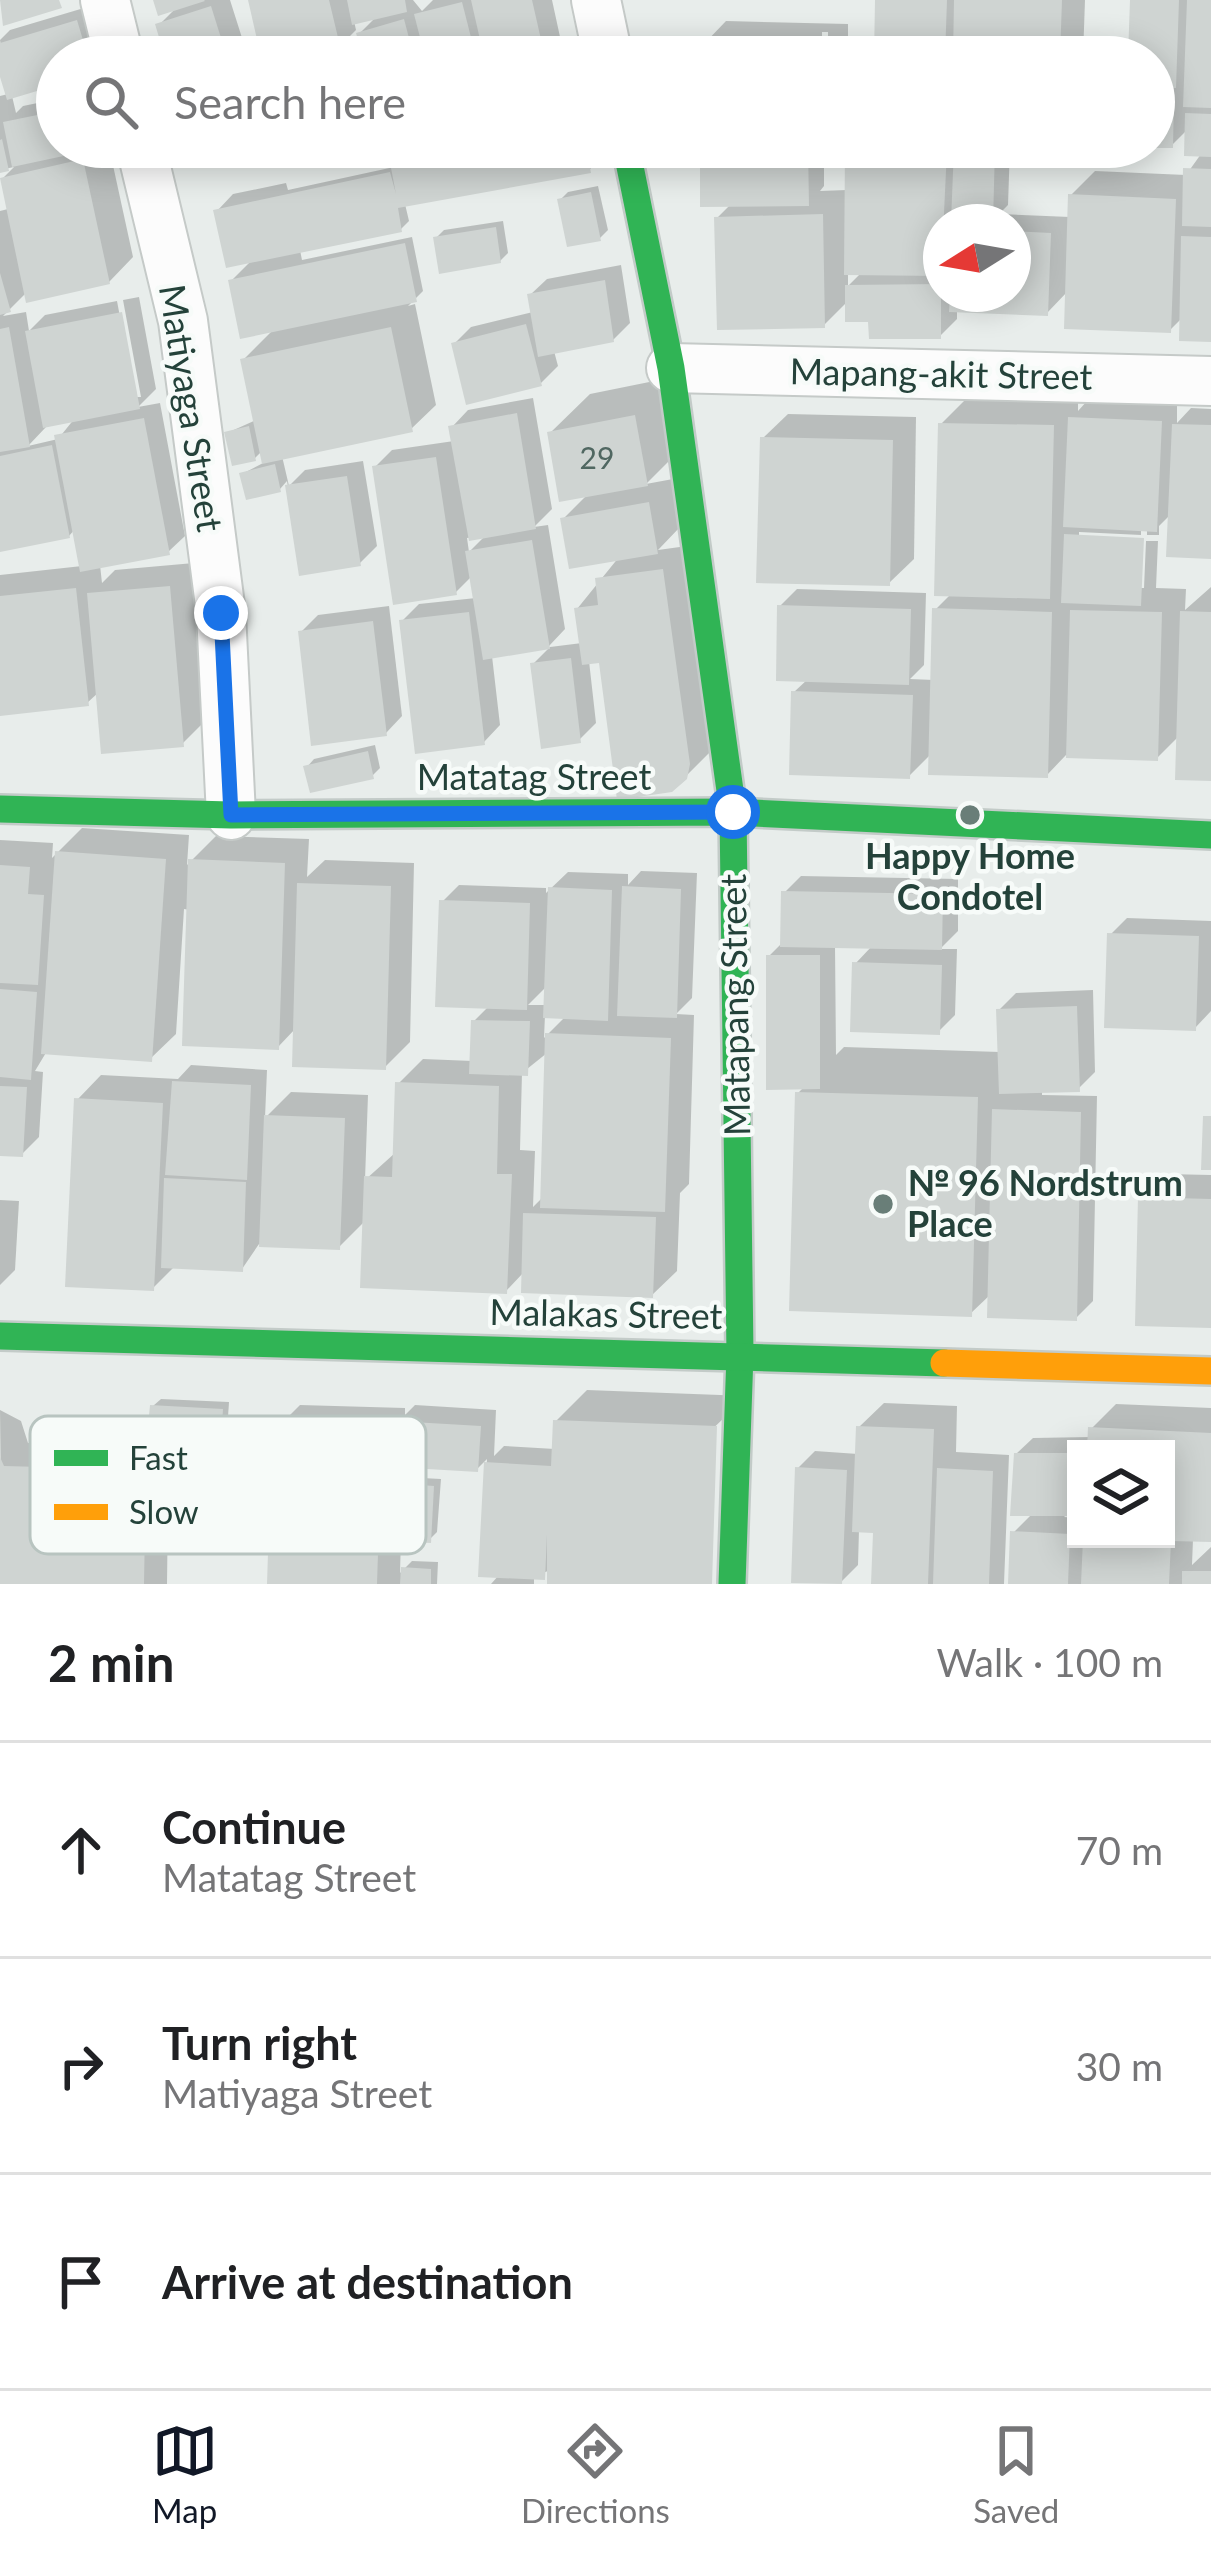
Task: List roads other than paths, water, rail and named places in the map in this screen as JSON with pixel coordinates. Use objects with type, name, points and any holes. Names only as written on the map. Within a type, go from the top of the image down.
[{"type":"street","points":[[105,0],[114,36]]},
{"type":"street","points":[[596,0],[604,36]]},
{"type":"street","name":"Matiyaga Street","points":[[146,168],[183,321],[221,613],[231,815]]},
{"type":"street","name":"Matapang Street","points":[[630,168],[671,368],[733,812],[740,1354],[732,1584]]},
{"type":"street","name":"Mapang-akit Street","points":[[671,368],[1211,380]]},
{"type":"street","name":"Matatag Street","points":[[0,809],[231,815],[733,812],[1211,835]]},
{"type":"street","name":"Malakas Street","points":[[0,1336],[1211,1371]]},
{"type":"place","name":"Happy Home Condotel","points":[[970,815]]},
{"type":"place","name":"№ 96 Nordstrum Place","points":[[883,1204]]}]
